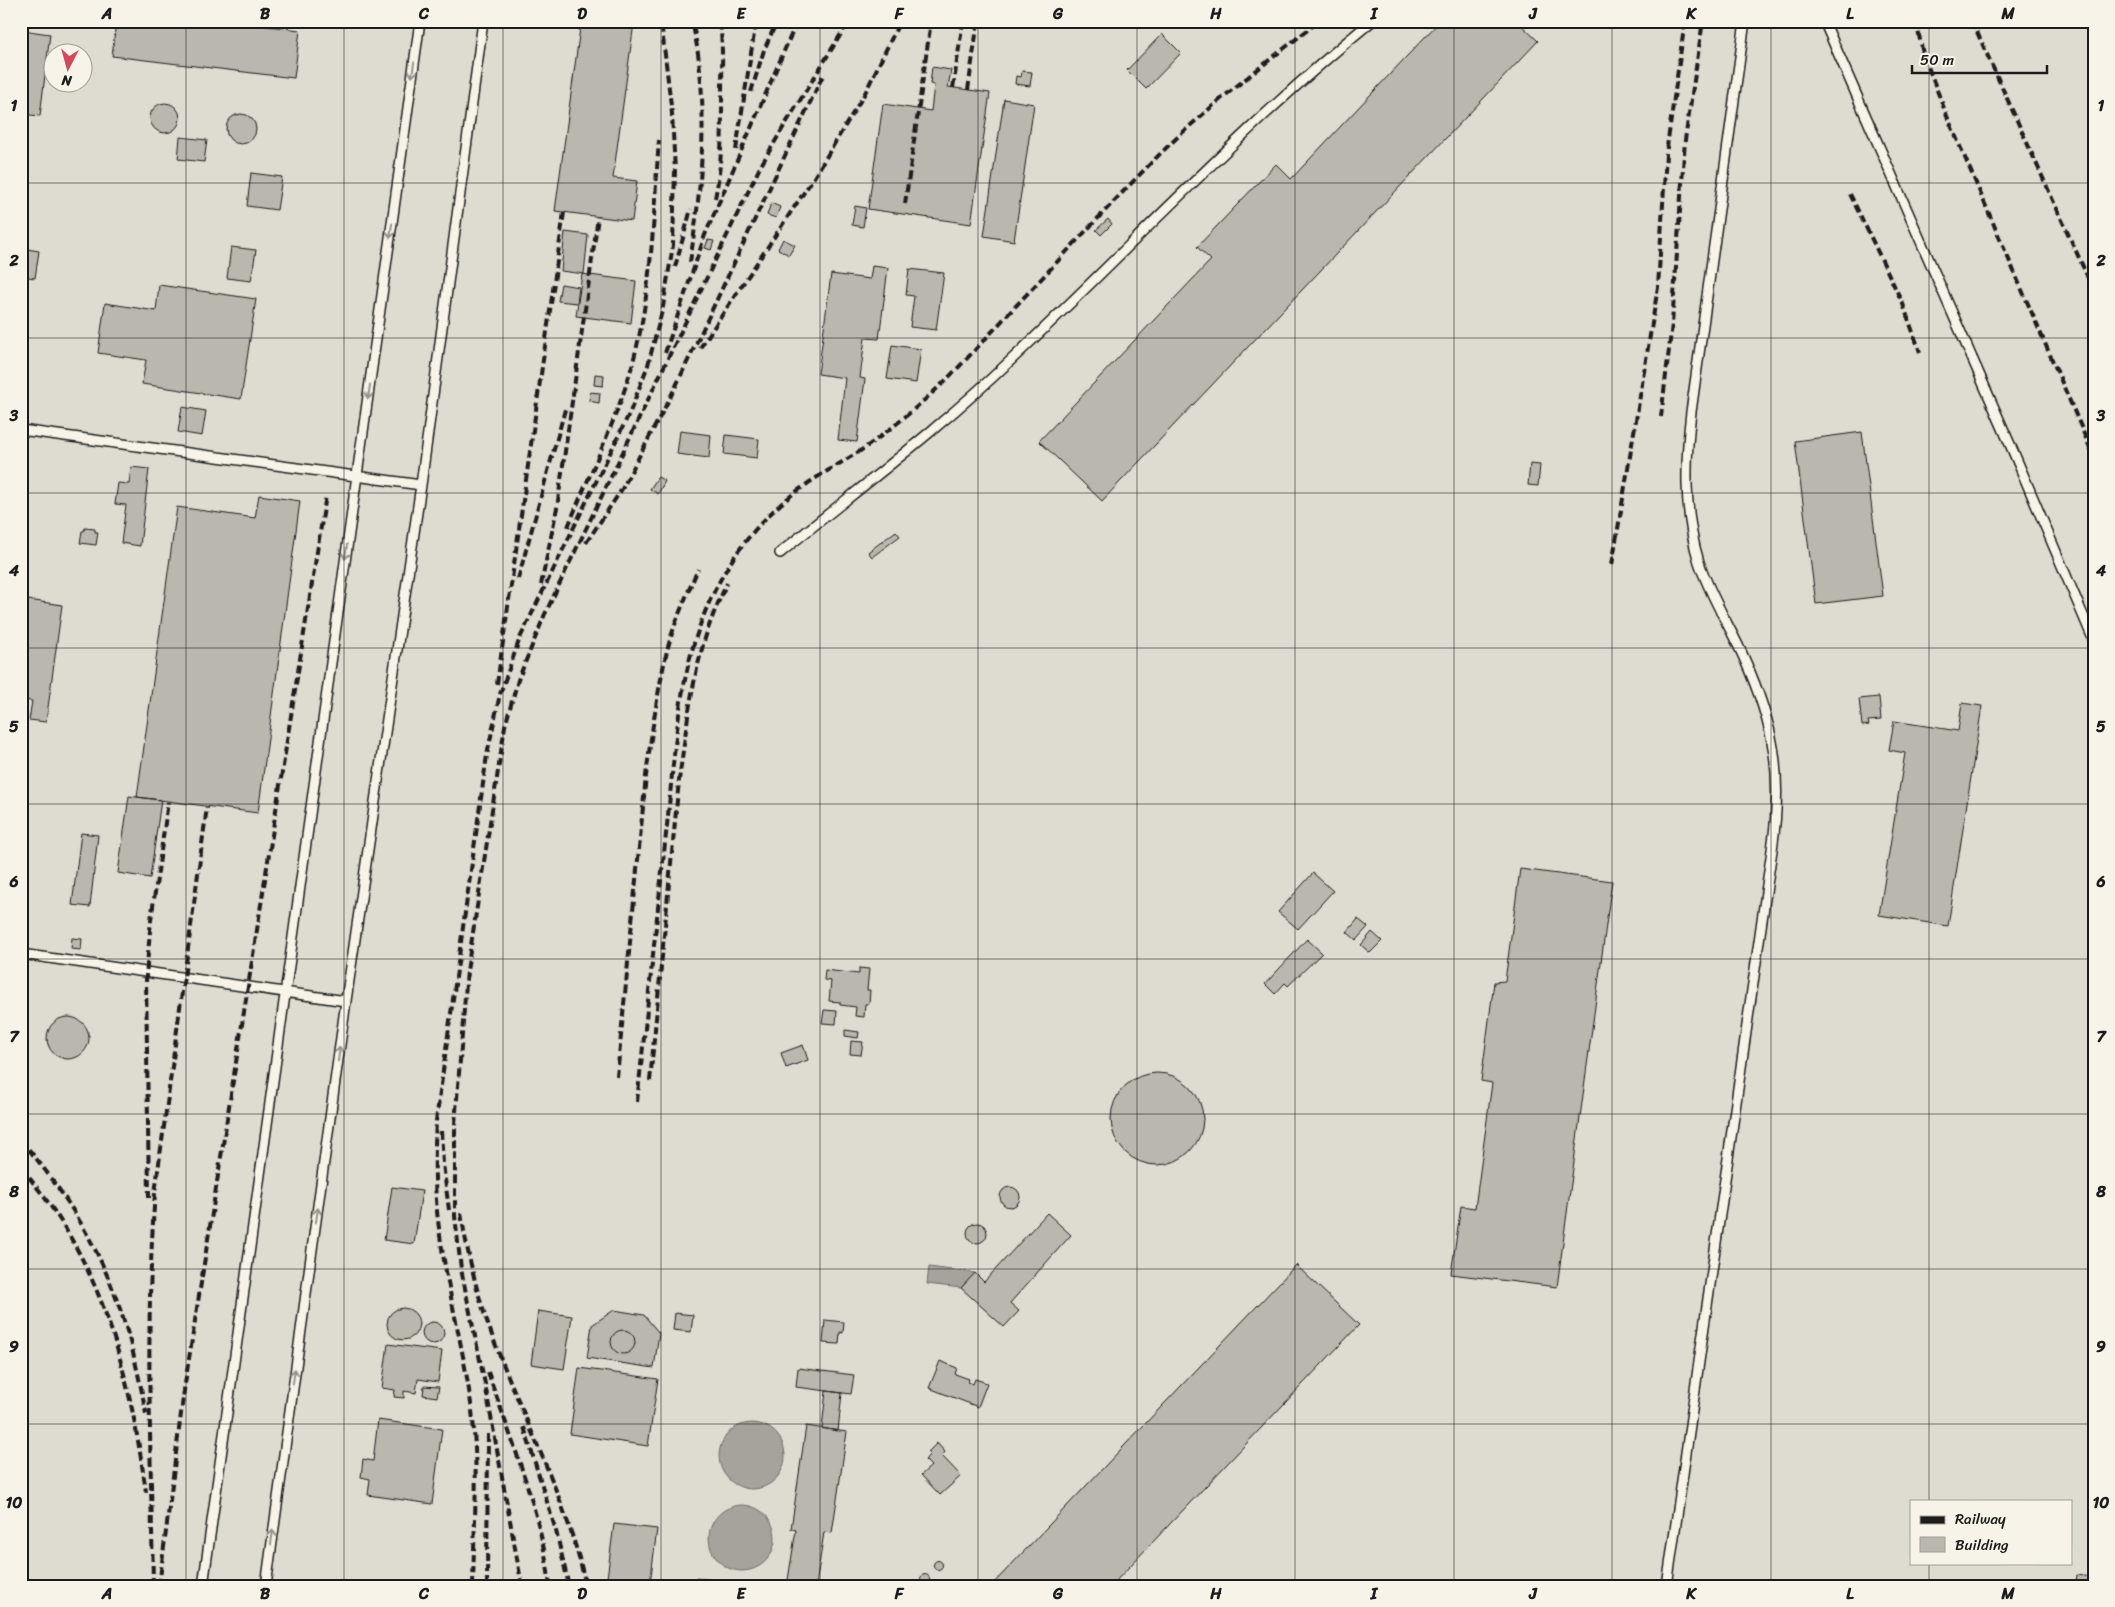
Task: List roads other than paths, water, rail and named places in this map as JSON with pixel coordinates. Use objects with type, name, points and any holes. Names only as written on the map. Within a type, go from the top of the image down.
[{"type":"lane","points":[[203,1586],[420,21]]},
{"type":"lane","points":[[266,1586],[346,1000],[421,485],[483,21]]},
{"type":"lane","points":[[780,553],[890,462],[931,432],[1009,362],[1204,170],[1290,90],[1372,21]]},
{"type":"lane","points":[[1668,1586],[1770,869],[1778,798],[1777,769],[1770,728],[1745,660],[1700,563],[1689,514],[1687,490],[1686,466],[1691,412],[1745,21]]},
{"type":"lane","points":[[1824,21],[2016,458],[2094,641]]},
{"type":"lane","points":[[21,430],[421,485]]},
{"type":"lane","points":[[21,954],[346,1000]]},
{"type":"railway","points":[[473,1586],[476,1498],[474,1433],[469,1388],[446,1274],[437,1215],[435,1175],[436,1121],[487,755],[500,694],[520,638],[630,412],[648,365],[663,307],[673,245],[675,171],[672,114],[661,21]]},
{"type":"railway","points":[[690,262],[698,202],[702,142],[701,81],[692,21]]},
{"type":"railway","points":[[715,198],[722,136],[722,40],[720,21]]},
{"type":"railway","points":[[736,150],[756,21]]},
{"type":"railway","points":[[751,92],[764,50],[777,21]]},
{"type":"railway","points":[[665,353],[705,235],[797,21]]},
{"type":"railway","points":[[522,1586],[485,1384],[461,1269],[455,1216],[455,1124],[467,971],[505,726],[518,680],[545,614],[760,167],[849,21]]},
{"type":"railway","points":[[700,348],[813,179],[865,93],[900,21]]},
{"type":"railway","points":[[905,204],[931,21]]},
{"type":"railway","points":[[953,88],[963,21]]},
{"type":"railway","points":[[968,90],[978,21]]},
{"type":"railway","points":[[637,1102],[679,713],[684,685],[698,631],[708,605],[735,556],[758,526],[785,500],[823,473],[873,442],[942,384],[1162,152],[1219,101],[1319,21]]},
{"type":"railway","points":[[1612,565],[1658,287],[1666,154],[1685,21]]},
{"type":"railway","points":[[1661,417],[1672,324],[1685,140],[1703,21]]},
{"type":"railway","points":[[1916,21],[1923,54],[1947,116],[2094,457]]},
{"type":"railway","points":[[1972,21],[2094,291]]},
{"type":"railway","points":[[586,543],[622,489],[675,388],[824,73]]},
{"type":"railway","points":[[568,527],[616,414],[637,348],[647,289],[659,140]]},
{"type":"railway","points":[[1850,194],[1903,304],[1920,352]]},
{"type":"railway","points":[[675,267],[691,209]]},
{"type":"railway","points":[[497,684],[564,212]]},
{"type":"railway","points":[[541,585],[557,508],[598,217]]},
{"type":"railway","points":[[518,579],[566,406]]},
{"type":"railway","points":[[159,1586],[184,1390],[326,495]]},
{"type":"railway","points":[[617,1077],[646,776],[654,716],[672,633],[698,569]]},
{"type":"railway","points":[[650,1081],[679,780],[687,723],[702,647],[727,583]]},
{"type":"railway","points":[[149,1198],[146,976],[151,920],[168,802]]},
{"type":"railway","points":[[153,1585],[149,1340],[155,1193],[207,807]]},
{"type":"railway","points":[[441,1131],[449,1210]]},
{"type":"railway","points":[[21,1140],[47,1172],[69,1204],[104,1268],[128,1336],[146,1414]]},
{"type":"railway","points":[[21,1168],[49,1204],[73,1241],[92,1280],[108,1320],[121,1361],[131,1404],[146,1492]]},
{"type":"railway","points":[[461,1213],[472,1271],[484,1313],[567,1519],[586,1586]]},
{"type":"railway","points":[[488,1372],[533,1504],[546,1558],[550,1586]]},
{"type":"railway","points":[[524,1427],[556,1531],[569,1586]]},
{"type":"railway","points":[[487,1586],[488,1431]]}]
